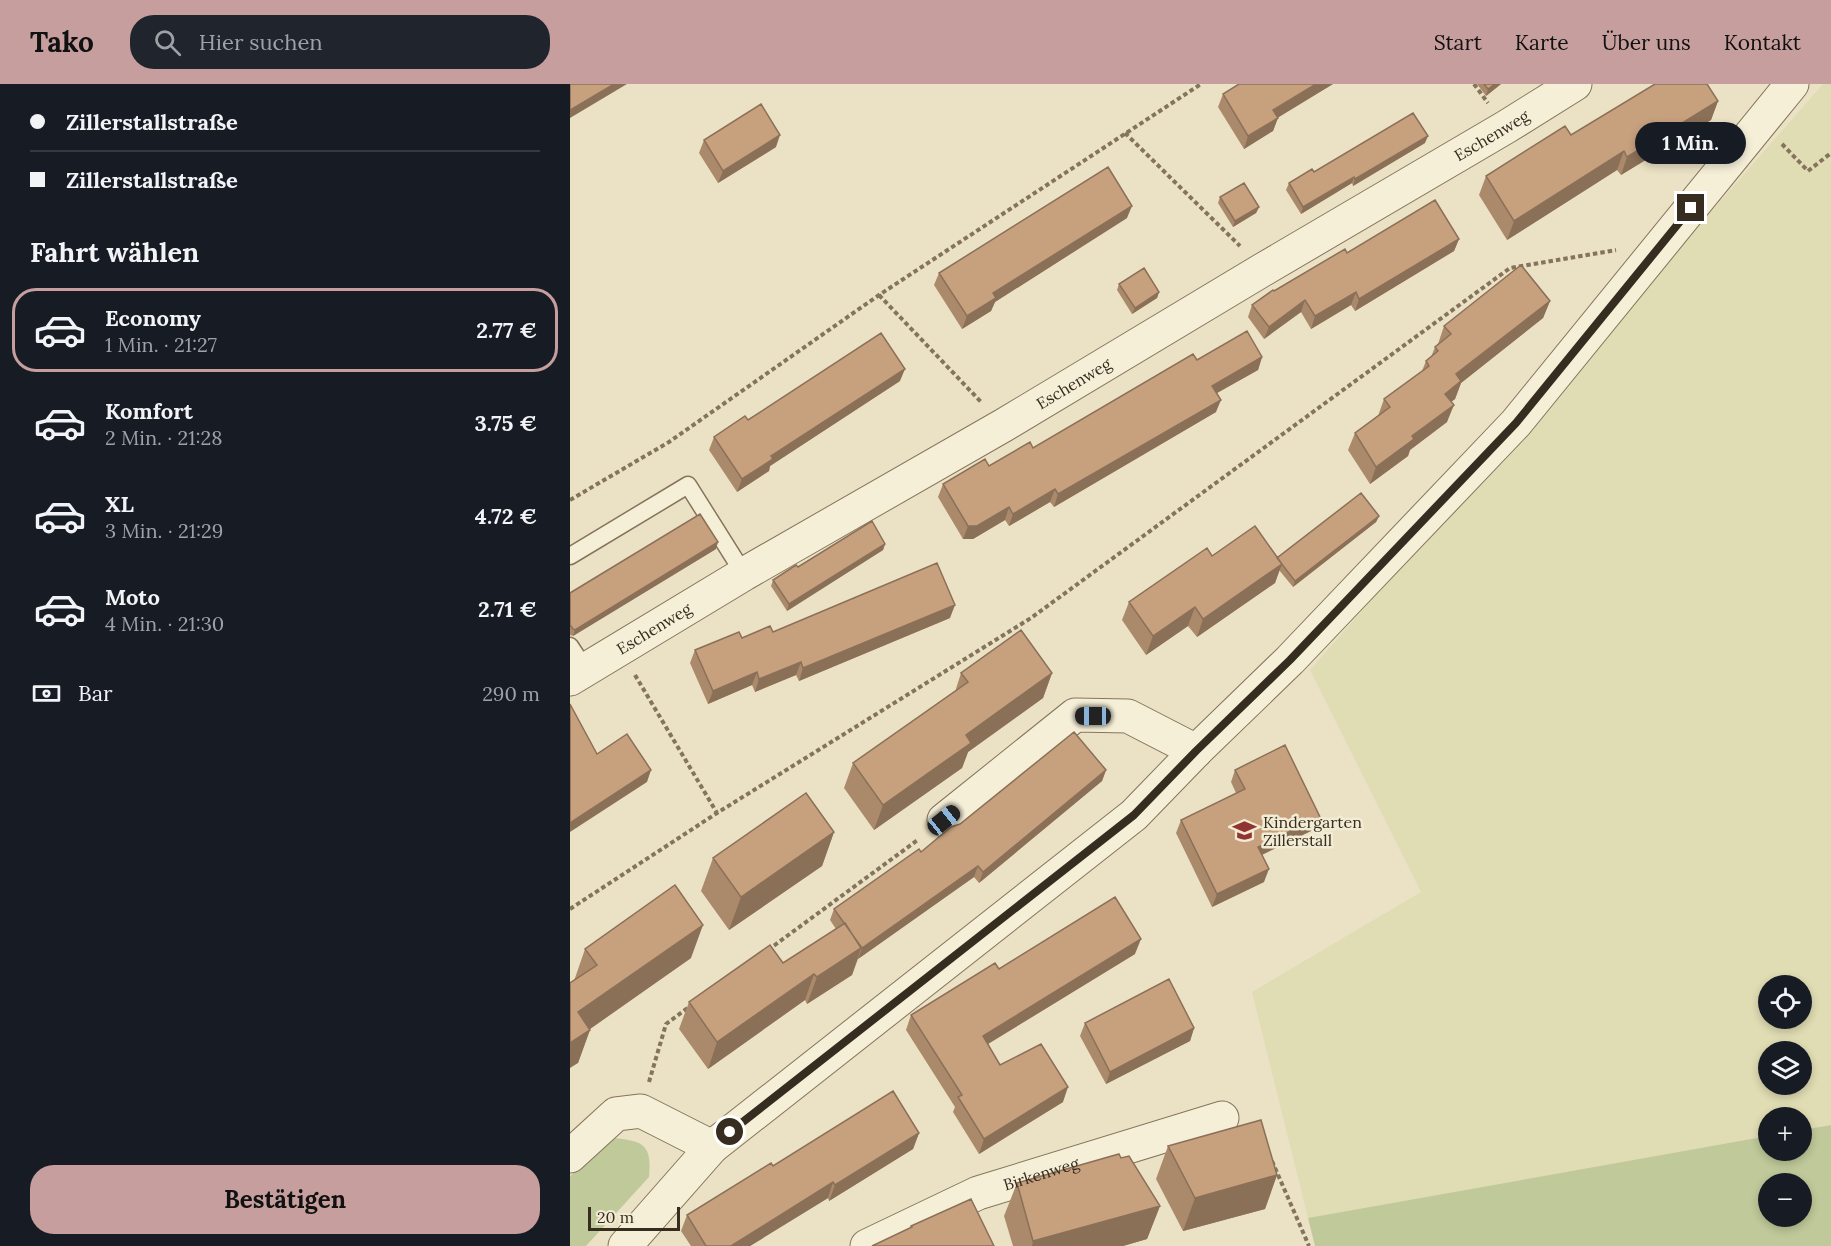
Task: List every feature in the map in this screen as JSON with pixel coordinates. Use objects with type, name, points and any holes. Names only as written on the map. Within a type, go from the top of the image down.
[{"type":"street","name":"Eschenweg","points":[[575,664],[619,649],[744,574],[1004,425],[1575,84]]},
{"type":"street","points":[[625,1246],[712,1147],[1134,815],[1290,660],[1516,423],[1792,84]]},
{"type":"street","points":[[944,820],[1075,716],[1128,716],[1196,751]]},
{"type":"street","points":[[570,1156],[616,1114],[641,1111],[712,1147]]},
{"type":"street","name":"Birkenweg","points":[[867,1246],[978,1193],[1222,1119]]},
{"type":"lane","points":[[570,556],[688,485],[744,574]]},
{"type":"path","points":[[570,500],[669,442],[879,296],[1201,84]]},
{"type":"path","points":[[1761,122],[1808,171],[1831,153]]},
{"type":"path","points":[[1125,133],[1264,269]]},
{"type":"path","points":[[570,909],[717,813],[1031,618],[1510,268],[1616,250]]},
{"type":"path","points":[[879,296],[1004,425]]},
{"type":"path","points":[[619,649],[717,813]]},
{"type":"path","points":[[762,954],[944,820]]},
{"type":"path","points":[[641,1111],[666,1024],[695,1003]]},
{"type":"path","points":[[1271,1159],[1309,1246]]},
{"type":"shaded area","points":[[1823,84],[1831,84],[1831,1125],[1812,1128],[1812,1107],[1758,1107],[1758,1138],[1308,1218],[1252,992],[1421,892],[1310,670]]},
{"type":"green space","points":[[1831,1125],[1831,1246],[1315,1246],[1308,1218],[1758,1138],[1758,1161],[1812,1161],[1812,1128]]},
{"type":"green space","points":[[614,1138],[633,1141],[644,1147],[649,1158],[649,1177],[586,1246],[570,1246],[570,1176]]},
{"type":"building","points":[[570,84],[614,84],[570,110]]},
{"type":"building","points":[[1239,84],[1316,84],[1273,110],[1278,118],[1248,136],[1223,94]]},
{"type":"building","points":[[1484,84],[1495,84],[1488,89]]},
{"type":"building","points":[[1655,84],[1707,84],[1718,101],[1627,157],[1624,151],[1514,221],[1486,176],[1565,126],[1571,135]]},
{"type":"building","points":[[761,104],[780,135],[723,171],[704,140]]},
{"type":"building","points":[[1413,113],[1428,136],[1303,207],[1289,183],[1312,169],[1314,172]]},
{"type":"building","points":[[1108,167],[1132,206],[993,293],[996,298],[967,316],[939,273]]},
{"type":"building","points":[[1244,183],[1259,207],[1235,221],[1220,197]]},
{"type":"building","points":[[1435,200],[1459,239],[1359,299],[1356,292],[1315,316],[1305,300],[1269,327],[1252,305],[1273,290],[1345,249],[1347,253]]},
{"type":"building","points":[[1521,265],[1550,301],[1456,374],[1461,381],[1445,394],[1454,405],[1412,436],[1414,439],[1376,467],[1355,433],[1390,407],[1384,399],[1429,366],[1426,361],[1438,351],[1435,347],[1451,334],[1444,326]]},
{"type":"building","points":[[1144,268],[1159,292],[1135,308],[1119,284]]},
{"type":"building","points":[[1247,331],[1262,357],[1212,386],[1221,400],[1058,494],[1055,489],[1013,514],[1009,507],[977,526],[968,526],[943,484],[985,459],[989,466],[1030,442],[1033,448],[1193,354],[1197,360]]},
{"type":"building","points":[[881,333],[905,369],[771,456],[773,459],[742,479],[714,437],[745,416],[748,420]]},
{"type":"building","points":[[1361,493],[1379,516],[1295,581],[1277,558]]},
{"type":"building","points":[[700,514],[718,542],[575,630],[573,629],[570,625],[570,593]]},
{"type":"building","points":[[872,521],[885,544],[789,604],[773,580]]},
{"type":"building","points":[[1255,526],[1282,564],[1203,619],[1195,607],[1153,636],[1129,602],[1207,548],[1212,556]]},
{"type":"building","points":[[937,563],[955,605],[803,668],[801,662],[759,679],[757,672],[713,691],[695,650],[739,632],[742,638],[770,626],[773,632]]},
{"type":"building","points":[[1021,630],[1052,673],[966,735],[971,743],[883,805],[853,763],[968,682],[961,673]]},
{"type":"building","points":[[570,704],[597,754],[627,734],[651,770],[570,823]]},
{"type":"building","points":[[1074,732],[1106,770],[983,872],[978,866],[862,948],[834,909],[919,849],[921,852],[951,827],[960,824]]},
{"type":"building","name":"Kindergarten Zillerstall","points":[[1285,745],[1320,817],[1258,847],[1269,869],[1217,894],[1181,820],[1245,789],[1235,770]]},
{"type":"building","points":[[806,793],[834,832],[741,897],[713,858]]},
{"type":"building","points":[[675,885],[703,925],[578,1012],[590,1030],[570,1043],[570,983],[597,965],[585,949]]},
{"type":"building","points":[[1115,897],[1141,939],[983,1036],[1000,1065],[1041,1044],[1068,1087],[984,1139],[958,1097],[962,1095],[911,1015],[995,963],[999,969]]},
{"type":"building","points":[[845,923],[861,948],[817,977],[814,974],[717,1042],[689,1002],[770,945],[783,963]]},
{"type":"building","points":[[1169,979],[1194,1028],[1110,1072],[1085,1023]]},
{"type":"building","points":[[893,1091],[919,1133],[835,1185],[833,1182],[731,1246],[706,1246],[687,1215],[771,1163],[773,1166]]},
{"type":"building","points":[[1261,1120],[1277,1175],[1195,1198],[1168,1146]]},
{"type":"building","points":[[1119,1154],[1121,1158],[1129,1156],[1160,1206],[1033,1241],[1017,1183]]},
{"type":"building","points":[[971,1199],[994,1246],[872,1246],[911,1226]]},
{"type":"place","name":"Kindergarten Zillerstall","points":[[1245,831]]},
{"type":"route","points":[[730,1132],[1134,815],[1290,660],[1516,423],[1691,208]]}]
